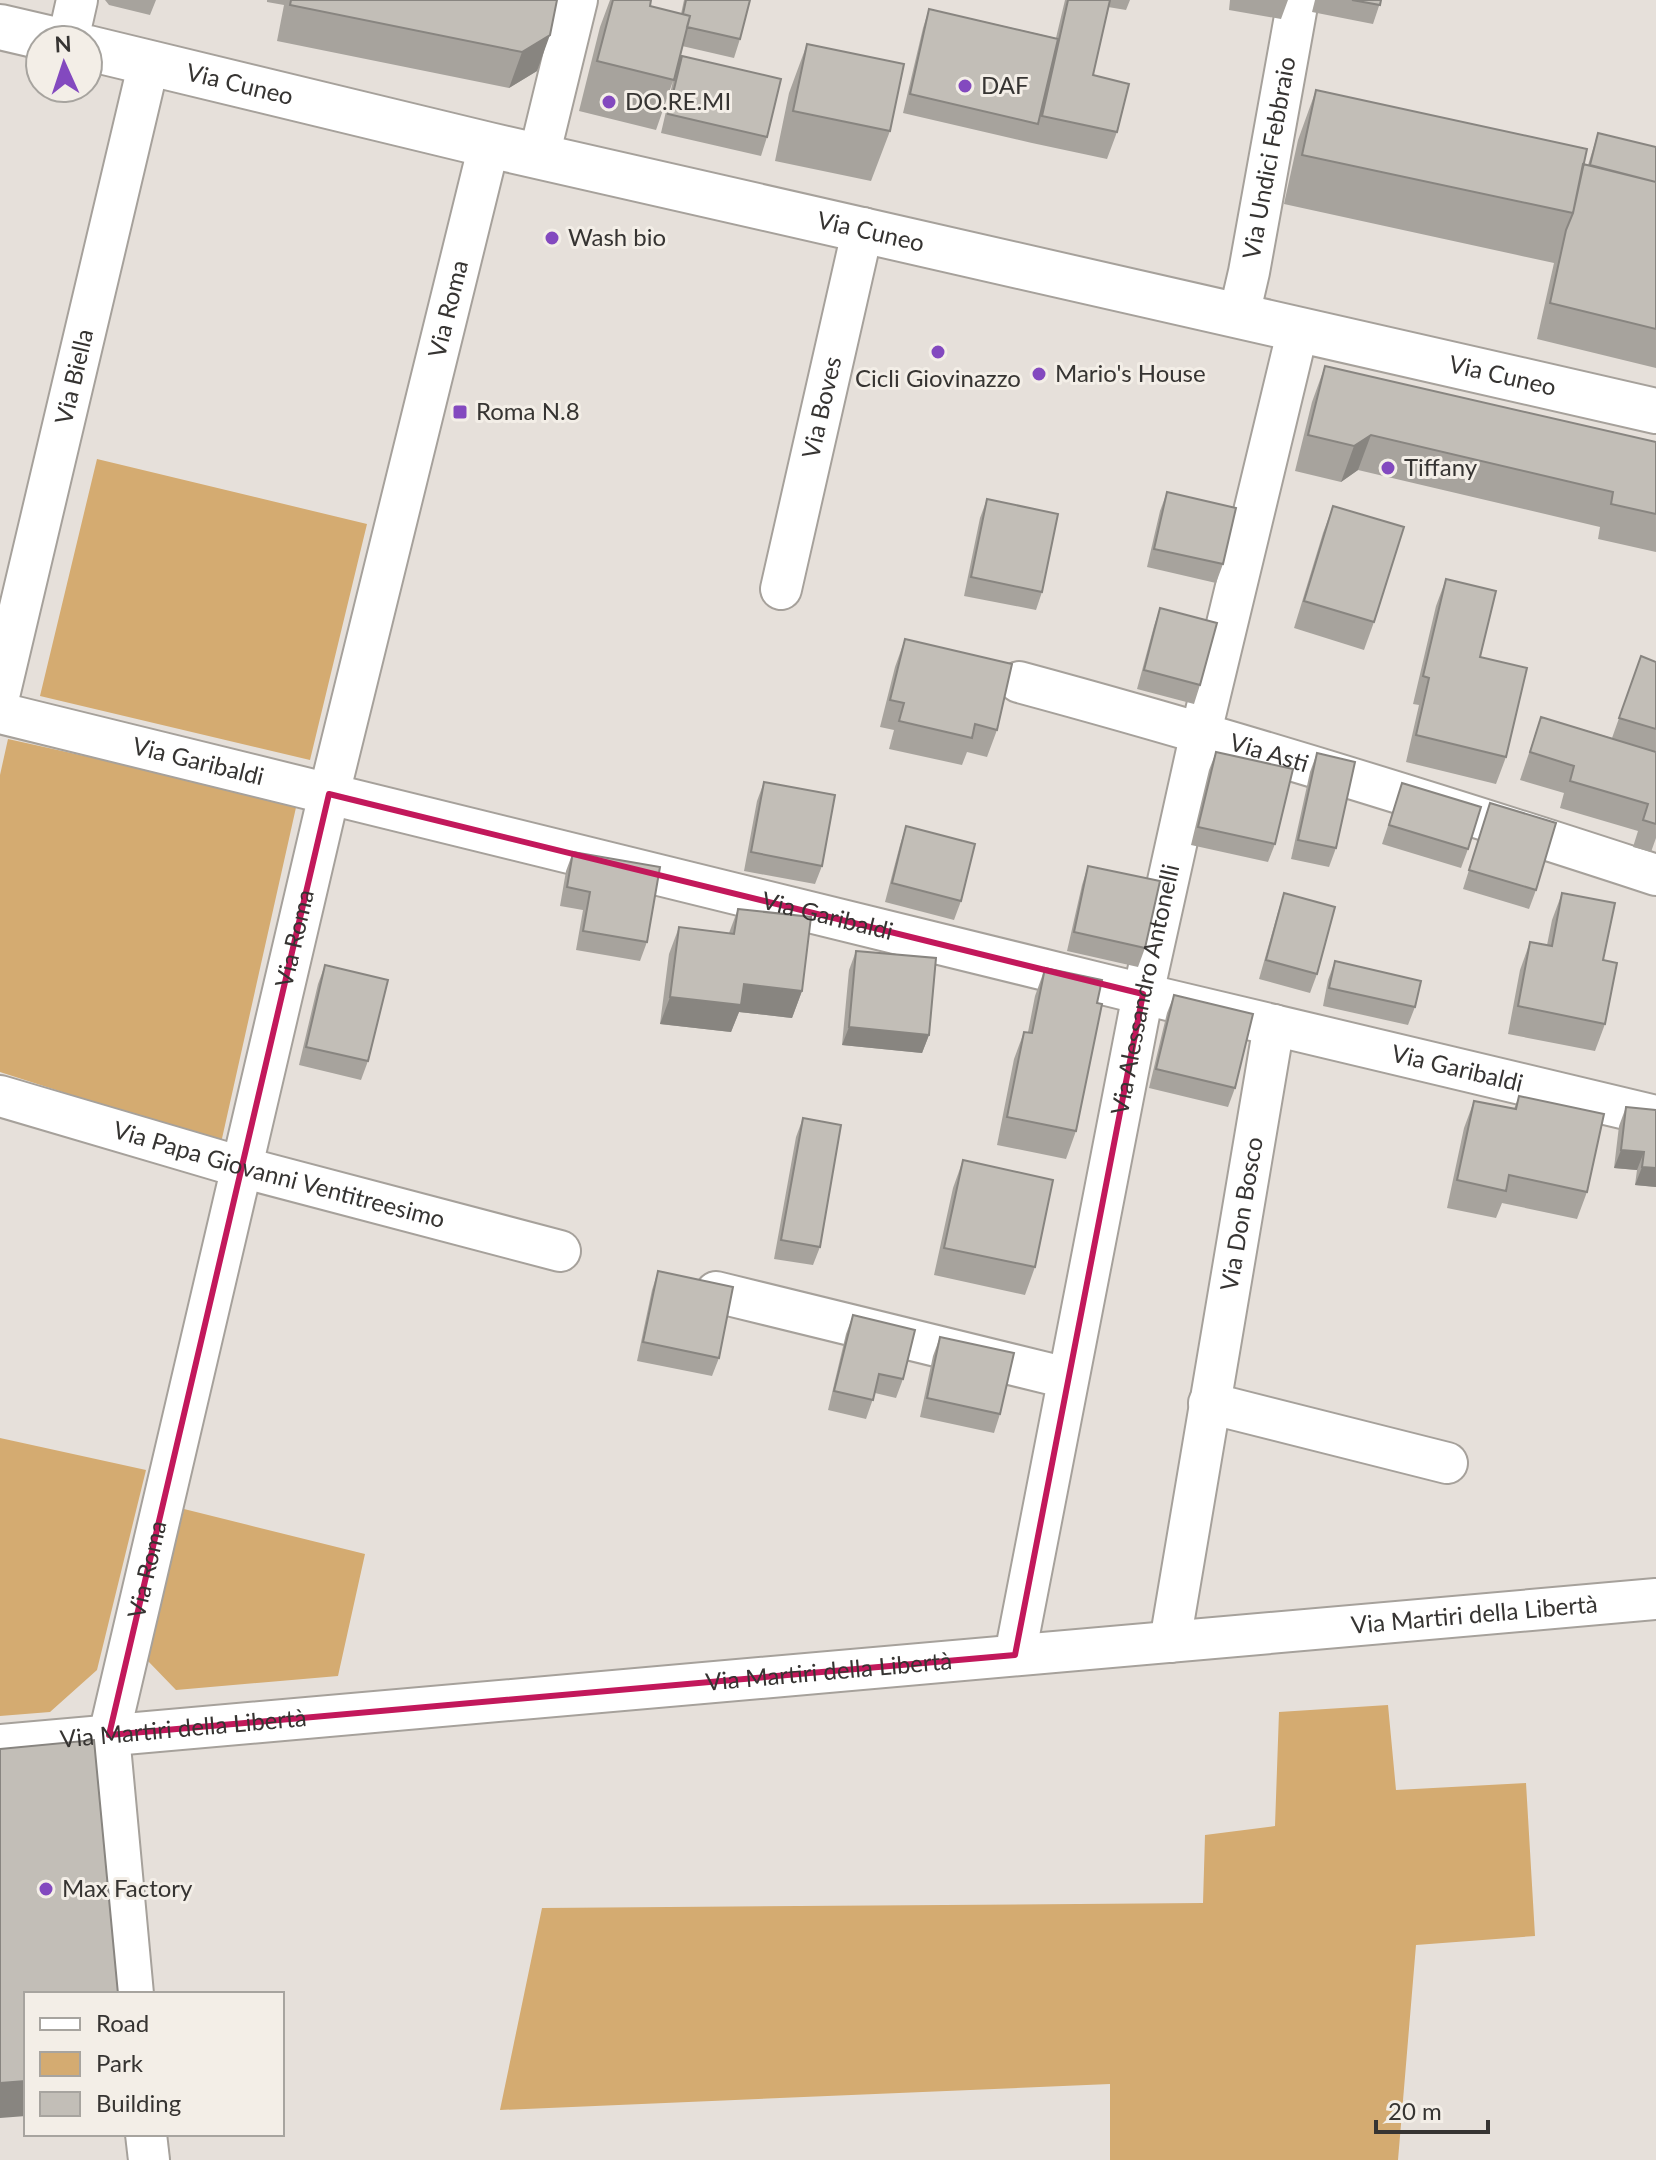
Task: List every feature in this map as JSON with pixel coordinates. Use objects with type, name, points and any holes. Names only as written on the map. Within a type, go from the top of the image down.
[{"type":"main road","points":[[0,27],[24,33]]},
{"type":"main road","name":"Via Cuneo","points":[[104,52],[489,145],[1656,411]]},
{"type":"street","points":[[72,24],[77,0]]},
{"type":"street","points":[[539,156],[577,0]]},
{"type":"street","name":"Via Undici Febbraio","points":[[1239,315],[1298,0]]},
{"type":"street","name":"Via Biella","points":[[0,692],[149,62]]},
{"type":"street","name":"Via Roma","points":[[133,1992],[109,1735],[329,794],[489,145]]},
{"type":"street","name":"Via Boves","points":[[781,589],[863,228]]},
{"type":"street","name":"Via Alessandro Antonelli","points":[[1015,1655],[1143,994],[1201,732],[1298,329]]},
{"type":"street","name":"Via Asti","points":[[1019,682],[1408,794],[1656,875]]},
{"type":"street","name":"Via Garibaldi","points":[[0,713],[1143,994],[1656,1116]]},
{"type":"street","name":"Via Don Bosco","points":[[1170,1642],[1274,1025]]},
{"type":"street","name":"Via Papa Giovanni Ventitreesimo","points":[[0,1096],[241,1167],[560,1251]]},
{"type":"street","points":[[716,1292],[1067,1378]]},
{"type":"street","points":[[1209,1403],[1447,1463]]},
{"type":"street","name":"Via Martiri della Libertà","points":[[0,1745],[1656,1599]]},
{"type":"street","points":[[146,2136],[149,2160]]},
{"type":"highlighted area","points":[[329,794],[1143,994],[1015,1655],[109,1735]]},
{"type":"green space","points":[[97,459],[367,524],[310,760],[40,696]]},
{"type":"green space","points":[[8,739],[297,803],[221,1143],[0,1072],[0,775]]},
{"type":"green space","points":[[0,1438],[146,1470],[97,1670],[50,1712],[0,1716]]},
{"type":"green space","points":[[184,1509],[365,1554],[338,1676],[176,1690],[147,1660]]},
{"type":"green space","points":[[1388,1705],[1396,1790],[1526,1783],[1535,1936],[1416,1945],[1398,2160],[1110,2160],[1110,2084],[500,2110],[542,1908],[1203,1903],[1205,1835],[1275,1826],[1279,1712]]},
{"type":"building","points":[[291,0],[557,0],[550,35],[522,52],[290,5]]},
{"type":"building","points":[[613,0],[651,0],[650,6],[690,16],[674,80],[597,61]]},
{"type":"building","points":[[686,0],[750,0],[740,39],[687,27],[690,16],[683,14]]},
{"type":"building","points":[[1068,0],[1110,0],[1093,75],[1129,84],[1117,132],[1042,116]]},
{"type":"building","points":[[1352,0],[1381,0],[1380,5]]},
{"type":"building","points":[[929,9],[1058,39],[1038,124],[910,94]]},
{"type":"building","points":[[807,44],[904,64],[890,131],[793,111]]},
{"type":"building","points":[[682,56],[781,79],[767,137],[668,114]]},
{"type":"building","points":[[1316,90],[1587,149],[1573,213],[1302,155]]},
{"type":"building","points":[[1598,133],[1656,147],[1656,182],[1590,165]]},
{"type":"building","points":[[1583,164],[1656,182],[1656,329],[1550,303]]},
{"type":"building","points":[[1325,366],[1656,442],[1656,514],[1611,504],[1613,492],[1371,435],[1354,446],[1308,435]]},
{"type":"building","points":[[1167,492],[1236,508],[1223,564],[1154,549]]},
{"type":"building","points":[[987,499],[1058,514],[1042,592],[971,577]]},
{"type":"building","points":[[1333,506],[1404,527],[1374,622],[1304,601]]},
{"type":"building","points":[[1446,579],[1496,591],[1480,657],[1527,668],[1506,757],[1416,735],[1429,678],[1423,676]]},
{"type":"building","points":[[1160,608],[1217,623],[1200,685],[1144,670]]},
{"type":"building","points":[[905,639],[1012,664],[997,730],[975,724],[972,738],[899,721],[904,703],[890,700]]},
{"type":"building","points":[[1641,656],[1656,662],[1656,729],[1619,718]]},
{"type":"building","points":[[1541,717],[1656,752],[1656,824],[1643,820],[1648,804],[1570,781],[1574,766],[1530,752]]},
{"type":"building","points":[[1216,752],[1293,769],[1275,844],[1198,827]]},
{"type":"building","points":[[1317,753],[1355,762],[1336,848],[1298,840]]},
{"type":"building","points":[[764,782],[835,795],[822,866],[751,852]]},
{"type":"building","points":[[1402,783],[1481,807],[1468,849],[1389,825]]},
{"type":"building","points":[[1490,803],[1556,823],[1536,890],[1469,870]]},
{"type":"building","points":[[906,826],[975,844],[961,901],[892,883]]},
{"type":"building","points":[[573,852],[660,867],[647,942],[583,931],[590,892],[567,887]]},
{"type":"building","points":[[1088,866],[1160,881],[1145,948],[1074,932]]},
{"type":"building","points":[[1284,893],[1335,907],[1317,974],[1266,960]]},
{"type":"building","points":[[1562,893],[1615,903],[1603,960],[1617,963],[1605,1024],[1518,1006],[1530,942],[1552,946]]},
{"type":"building","points":[[738,909],[811,917],[802,991],[744,984],[741,1005],[670,997],[679,927],[734,934]]},
{"type":"building","points":[[856,951],[936,958],[929,1035],[849,1027]]},
{"type":"building","points":[[1335,961],[1421,981],[1415,1007],[1329,988]]},
{"type":"building","points":[[325,965],[388,980],[368,1061],[306,1047]]},
{"type":"building","points":[[1045,968],[1102,980],[1097,1003],[1102,1004],[1076,1131],[1007,1117],[1024,1032],[1032,1033]]},
{"type":"building","points":[[1174,995],[1253,1014],[1235,1088],[1156,1069]]},
{"type":"building","points":[[1519,1096],[1604,1114],[1587,1192],[1509,1175],[1506,1191],[1457,1180],[1474,1101],[1516,1109]]},
{"type":"building","points":[[1626,1107],[1656,1110],[1656,1168],[1642,1167],[1644,1152],[1621,1150]]},
{"type":"building","points":[[803,1118],[841,1125],[820,1247],[781,1240]]},
{"type":"building","points":[[963,1160],[1053,1180],[1035,1267],[944,1248]]},
{"type":"building","points":[[658,1271],[733,1287],[719,1358],[643,1342]]},
{"type":"building","points":[[853,1315],[915,1330],[903,1379],[879,1374],[873,1400],[834,1391]]},
{"type":"building","points":[[940,1337],[1014,1353],[1000,1414],[927,1398]]},
{"type":"building","name":"Max Factory","points":[[94,1740],[118,1992],[24,1992],[24,2081],[0,2083],[0,1749]]},
{"type":"place","name":"DAF","points":[[965,86]]},
{"type":"place","name":"DO.RE.MI","points":[[609,102]]},
{"type":"place","name":"Wash bio","points":[[552,238]]},
{"type":"place","name":"Cicli Giovinazzo","points":[[938,352]]},
{"type":"place","name":"Mario's House","points":[[1039,374]]},
{"type":"place","name":"Roma N.8","points":[[460,412]]},
{"type":"place","name":"Tiffany","points":[[1388,468]]},
{"type":"place","name":"Max Factory","points":[[46,1889]]}]
